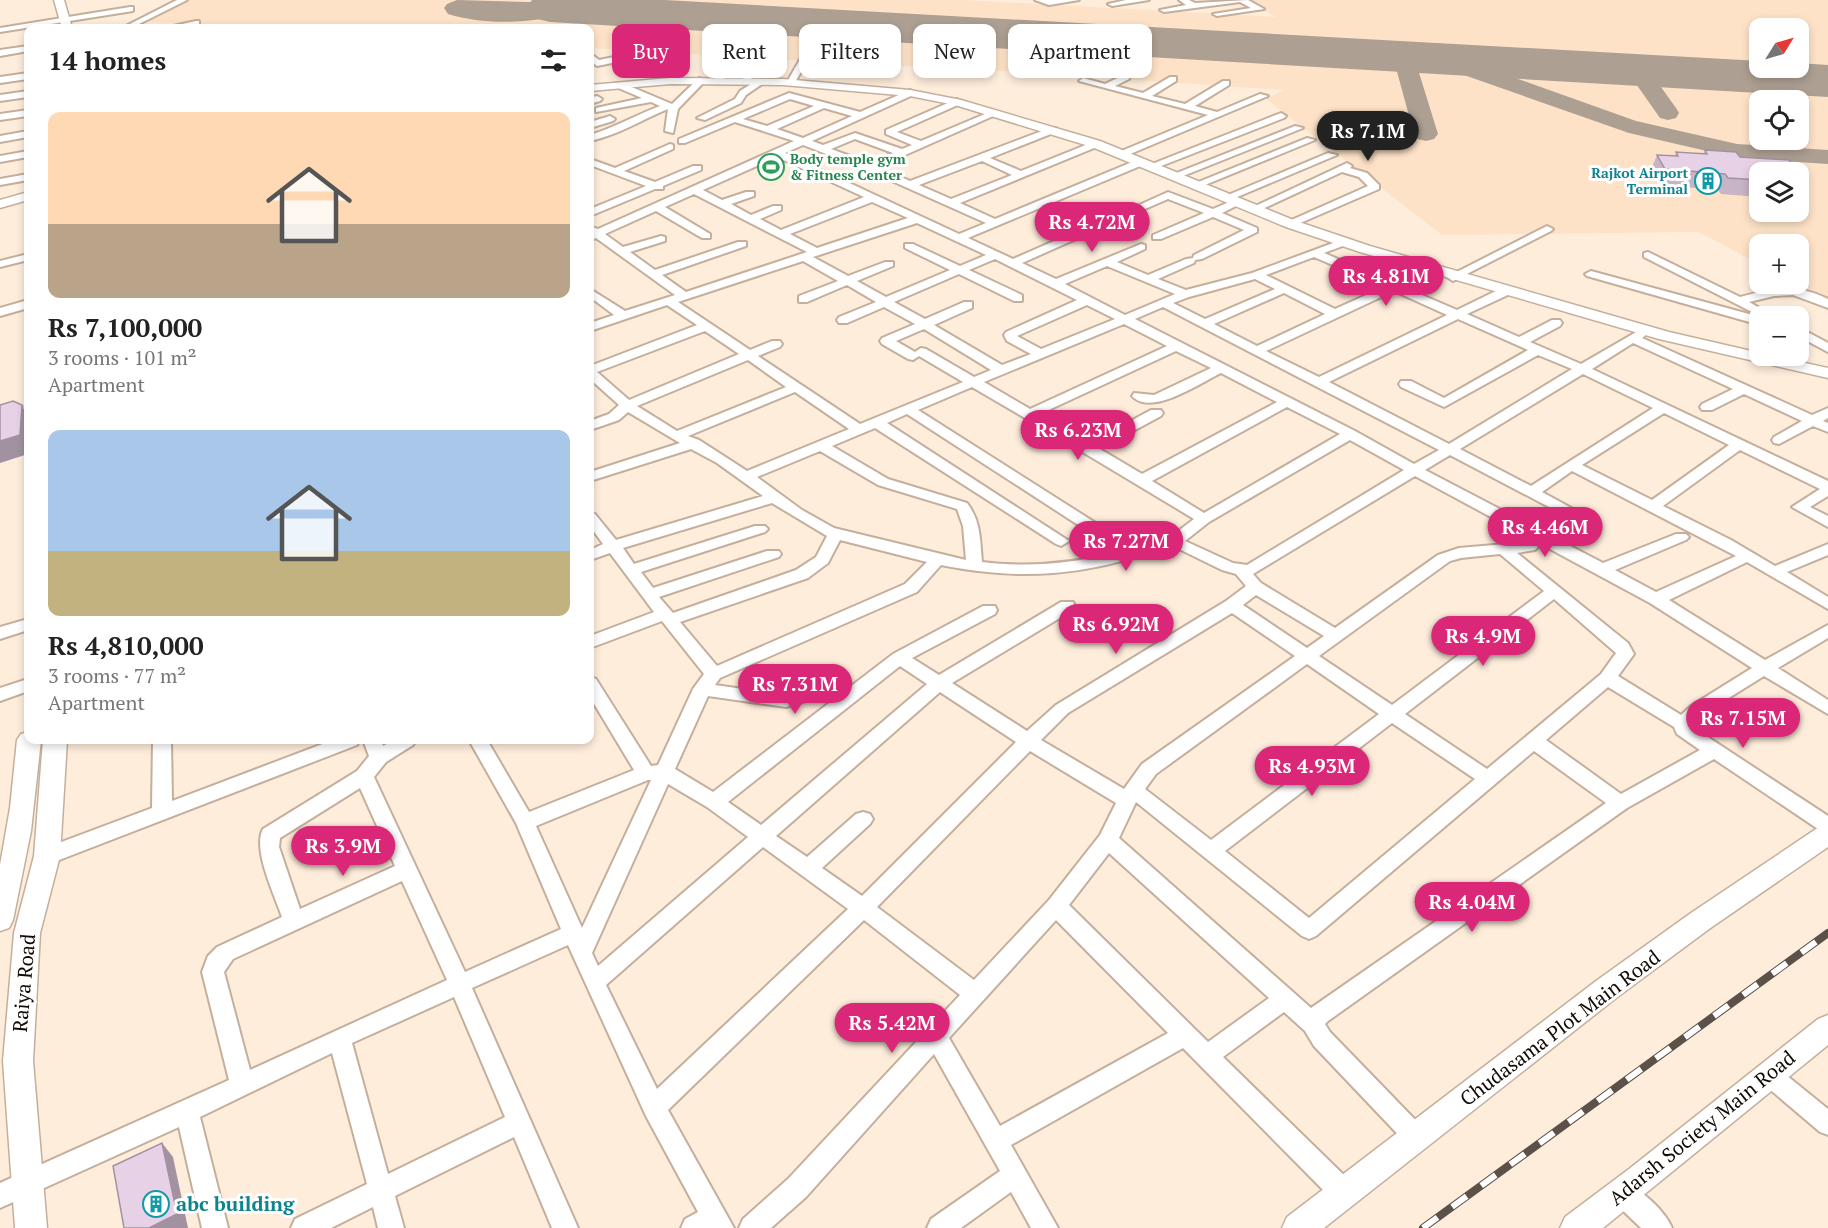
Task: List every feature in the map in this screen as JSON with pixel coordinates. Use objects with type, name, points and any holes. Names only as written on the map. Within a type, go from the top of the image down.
[{"type":"street","points":[[47,0],[54,24],[117,1],[143,20],[153,24]]},
{"type":"street","points":[[61,0],[65,20]]},
{"type":"street","points":[[134,24],[183,0]]},
{"type":"street","points":[[1039,0],[1049,3],[1075,0]]},
{"type":"street","points":[[1110,3],[1144,0]]},
{"type":"street","points":[[1183,0],[1194,6]]},
{"type":"street","points":[[1164,10],[1241,0],[1260,9],[1217,14]]},
{"type":"street","points":[[65,20],[130,9]]},
{"type":"street","points":[[160,24],[178,20]]},
{"type":"street","points":[[190,24],[195,23]]},
{"type":"street","points":[[1,29],[24,27]]},
{"type":"street","points":[[0,53],[24,50]]},
{"type":"street","points":[[594,60],[597,63],[612,60]]},
{"type":"street","points":[[791,82],[799,68]]},
{"type":"street","points":[[0,80],[24,77]]},
{"type":"street","points":[[702,118],[738,100],[753,78]]},
{"type":"street","points":[[1106,87],[1122,78]]},
{"type":"street","points":[[1145,96],[1173,79]]},
{"type":"street","points":[[594,137],[616,131],[630,121],[670,107],[702,80]]},
{"type":"street","points":[[594,95],[619,85],[718,80],[791,82],[910,93],[957,102],[1095,144],[1291,224],[1453,277],[1506,291],[1638,334],[1828,374]]},
{"type":"street","points":[[1083,81],[1187,107],[1288,149]]},
{"type":"street","points":[[1187,107],[1226,83]]},
{"type":"street","points":[[619,85],[670,107]]},
{"type":"street","points":[[594,233],[910,93]]},
{"type":"street","points":[[0,98],[24,95]]},
{"type":"street","points":[[682,141],[789,96],[860,115]]},
{"type":"street","points":[[1123,154],[1263,96]]},
{"type":"street","points":[[599,110],[651,99]]},
{"type":"street","points":[[921,145],[889,132],[957,102]]},
{"type":"street","points":[[767,130],[823,105]]},
{"type":"street","points":[[670,107],[670,131]]},
{"type":"street","points":[[869,167],[995,113]]},
{"type":"street","points":[[0,117],[24,114]]},
{"type":"street","points":[[959,238],[1146,164],[1201,147],[1281,116]]},
{"type":"street","points":[[594,124],[610,119]]},
{"type":"street","points":[[735,119],[803,141],[869,167],[995,223]]},
{"type":"street","points":[[1174,176],[1298,128]]},
{"type":"street","points":[[910,185],[1053,130]]},
{"type":"street","points":[[0,138],[24,135]]},
{"type":"street","points":[[822,149],[855,136],[902,153]]},
{"type":"street","points":[[1196,185],[1310,140]]},
{"type":"street","points":[[951,203],[1095,144]]},
{"type":"street","points":[[616,171],[670,147]]},
{"type":"street","points":[[1201,147],[1249,165]]},
{"type":"street","points":[[777,153],[1055,284],[1350,434],[1656,599],[1828,708]]},
{"type":"street","points":[[0,159],[24,155]]},
{"type":"street","points":[[1157,237],[1213,213],[1231,200],[1332,155]]},
{"type":"street","points":[[981,157],[1021,175]]},
{"type":"street","points":[[594,163],[682,196]]},
{"type":"street","points":[[1291,224],[1375,187],[1363,175],[1340,169],[1307,165]]},
{"type":"street","points":[[594,211],[697,168]]},
{"type":"street","points":[[1254,209],[1340,169]]},
{"type":"street","points":[[0,182],[24,178]]},
{"type":"street","points":[[781,234],[897,180]]},
{"type":"street","points":[[694,190],[816,252]]},
{"type":"street","points":[[722,204],[750,194]]},
{"type":"street","points":[[1012,263],[1168,195],[1253,230],[1148,279]]},
{"type":"street","points":[[0,204],[24,197]]},
{"type":"street","points":[[657,207],[706,236]]},
{"type":"street","points":[[751,219],[777,208]]},
{"type":"street","points":[[594,326],[916,219]]},
{"type":"street","points":[[1453,277],[1547,228]]},
{"type":"street","points":[[594,235],[621,251],[684,296]]},
{"type":"street","points":[[621,251],[661,238]]},
{"type":"street","points":[[747,476],[1185,294],[1256,275],[1344,242]]},
{"type":"street","points":[[653,274],[742,244]]},
{"type":"street","points":[[909,246],[1018,298]]},
{"type":"street","points":[[1055,284],[1141,248]]},
{"type":"street","points":[[1314,253],[1582,369],[1828,489]]},
{"type":"street","points":[[843,320],[995,255]]},
{"type":"street","points":[[1648,255],[1749,306]]},
{"type":"street","points":[[803,256],[1002,371]]},
{"type":"street","points":[[0,264],[24,258]]},
{"type":"street","points":[[1108,262],[1185,294]]},
{"type":"street","points":[[803,299],[889,264]]},
{"type":"street","points":[[1591,274],[1749,318]]},
{"type":"street","points":[[1256,275],[1335,314]]},
{"type":"street","points":[[1255,351],[1394,287]]},
{"type":"street","points":[[1204,324],[1284,289]]},
{"type":"street","points":[[1738,301],[1790,289],[1809,294],[1828,304]]},
{"type":"street","points":[[1317,383],[1506,291]]},
{"type":"street","points":[[594,295],[624,316]]},
{"type":"street","points":[[1041,354],[1011,338],[1010,335],[1087,300]]},
{"type":"street","points":[[669,301],[858,429]]},
{"type":"street","points":[[1164,303],[1570,513]]},
{"type":"street","points":[[0,312],[24,305]]},
{"type":"street","points":[[968,305],[886,341],[973,383],[1090,449],[1204,519]]},
{"type":"street","points":[[1519,342],[1556,323]]},
{"type":"street","points":[[594,374],[706,326]]},
{"type":"street","points":[[594,377],[640,415],[694,443],[747,476],[773,498],[825,531],[937,560],[1035,570],[1076,566],[1134,554],[1159,543],[1173,543],[1191,548],[1234,570],[1242,571],[1250,570],[1416,471],[1638,334]]},
{"type":"street","points":[[1638,334],[1743,389],[1828,428]]},
{"type":"street","points":[[1809,337],[1828,348]]},
{"type":"street","points":[[594,424],[614,417],[628,405],[776,344]]},
{"type":"street","points":[[1027,415],[1176,346]]},
{"type":"street","points":[[1406,384],[1444,403],[1538,350]]},
{"type":"street","points":[[1138,396],[1146,400],[1157,399],[1221,368]]},
{"type":"street","points":[[679,435],[797,387]]},
{"type":"street","points":[[1707,407],[1743,389]]},
{"type":"street","points":[[1142,480],[1287,402]]},
{"type":"street","points":[[1532,492],[1662,408]]},
{"type":"street","points":[[908,409],[1134,554]]},
{"type":"street","points":[[0,419],[24,412]]},
{"type":"street","points":[[1779,440],[1828,412]]},
{"type":"street","points":[[1090,449],[1156,413]]},
{"type":"street","points":[[876,422],[1061,540]]},
{"type":"street","points":[[1173,543],[1204,519],[1350,434]]},
{"type":"street","points":[[594,476],[694,443]]},
{"type":"street","points":[[1653,506],[1739,444]]},
{"type":"street","points":[[821,445],[883,482],[962,506],[968,512],[970,520],[974,565]]},
{"type":"street","points":[[1571,465],[1748,556],[1828,604]]},
{"type":"street","points":[[1828,489],[1799,507],[1828,522]]},
{"type":"street","points":[[594,554],[773,498]]},
{"type":"street","points":[[594,522],[649,595],[714,674]]},
{"type":"street","points":[[631,570],[760,529]]},
{"type":"street","points":[[594,641],[802,574],[822,560],[836,533]]},
{"type":"street","points":[[1602,569],[1681,537]]},
{"type":"street","points":[[752,1228],[797,1188],[1056,906],[1108,840],[1130,795],[1149,769],[1444,558],[1459,554],[1530,548]]},
{"type":"street","points":[[1774,572],[1828,549]]},
{"type":"street","points":[[899,657],[1028,741],[1130,795],[1211,851],[1309,930],[1607,678],[1623,659],[1625,654],[1622,647],[1504,550]]},
{"type":"street","points":[[649,595],[773,554]]},
{"type":"street","points":[[1656,599],[1748,556]]},
{"type":"street","points":[[0,1196],[187,1112],[339,1038],[460,985],[578,943],[655,772],[702,689],[714,674],[911,588],[937,560]]},
{"type":"street","points":[[1242,571],[1255,586],[1337,636]]},
{"type":"street","points":[[654,1108],[863,908],[1062,709],[1232,605],[1255,586]]},
{"type":"street","points":[[1211,851],[1553,592]]},
{"type":"street","points":[[1232,605],[1488,779]]},
{"type":"street","points":[[594,982],[939,683],[1067,606]]},
{"type":"street","points":[[714,802],[899,657],[989,610]]},
{"type":"street","points":[[0,633],[24,626]]},
{"type":"street","points":[[1682,724],[1697,710],[1828,631]]},
{"type":"street","points":[[1607,678],[1682,724],[1683,729],[1713,751],[1828,826]]},
{"type":"street","points":[[0,695],[24,686]]},
{"type":"street","points":[[594,689],[655,772],[714,802],[863,908],[974,993]]},
{"type":"street","points":[[702,689],[786,701],[819,691]]},
{"type":"street","points":[[1532,740],[1620,804]]},
{"type":"street","name":"Raiya Road","points":[[0,921],[7,871],[25,800],[29,744]]},
{"type":"street","name":"Raiya Road","points":[[31,1228],[18,1061],[27,933],[47,856],[55,744]]},
{"type":"street","points":[[162,744],[162,812]]},
{"type":"street","points":[[7,871],[340,744]]},
{"type":"street","points":[[294,921],[269,847],[270,834],[364,776],[376,748],[392,744]]},
{"type":"street","points":[[480,744],[525,822],[594,982],[710,1224]]},
{"type":"street","points":[[1313,1024],[1320,1014],[1341,998],[1398,961],[1620,804],[1713,751]]},
{"type":"street","points":[[525,822],[655,772]]},
{"type":"street","points":[[364,776],[460,985],[565,1228]]},
{"type":"street","points":[[807,868],[863,819]]},
{"type":"street","name":"Chudasama Plot Main Road","points":[[1298,1228],[1345,1194],[1577,1012],[1759,880],[1828,834]]},
{"type":"street","points":[[1108,840],[1313,1024],[1322,1039],[1417,1138]]},
{"type":"street","points":[[242,1085],[213,972],[216,962],[225,953],[408,869]]},
{"type":"street","points":[[1056,906],[1345,1194]]},
{"type":"street","points":[[1206,1056],[1285,999]]},
{"type":"street","name":"Adarsh Society Main Road","points":[[1576,1228],[1624,1194],[1768,1074],[1828,1028]]},
{"type":"street","points":[[996,1141],[1185,1035]]},
{"type":"street","points":[[936,1036],[1045,1228]]},
{"type":"street","points":[[339,1038],[392,1228]]},
{"type":"street","points":[[1768,1074],[1828,1124]]},
{"type":"street","points":[[187,1112],[215,1228]]},
{"type":"street","points":[[304,1228],[519,1122]]},
{"type":"street","points":[[940,1228],[1015,1175]]},
{"type":"street","points":[[1624,1194],[1659,1228]]},
{"type":"shaded area","points":[[184,0],[964,0],[1276,17],[1247,0],[1828,0],[1828,300],[1809,290],[1809,234],[1749,234],[1749,259],[1699,232],[1442,235],[1266,99],[1284,90],[1106,78],[1152,78],[1152,24],[1008,24],[1008,71],[996,71],[996,24],[913,24],[913,66],[901,66],[901,24],[799,24],[799,61],[787,60],[787,24],[702,24],[702,55],[690,54],[690,24],[612,24],[612,49],[594,48],[594,24],[198,24],[143,21]]},
{"type":"building","points":[[1705,150],[1736,152],[1740,157],[1789,160],[1791,162],[1749,162],[1749,179],[1728,178],[1725,174],[1665,169],[1657,155],[1678,156],[1676,152],[1707,154]]},
{"type":"building","points":[[13,401],[22,405],[20,435],[0,441],[0,405]]},
{"type":"building","name":"abc building","points":[[162,1143],[177,1214],[149,1228],[124,1228],[113,1166]]},
{"type":"taxiway","points":[[550,8],[502,7],[475,3],[454,8],[466,13],[493,16],[563,9]]},
{"type":"taxiway","points":[[1404,57],[1426,134]]},
{"type":"taxiway","points":[[1421,58],[1468,69],[1629,126],[1737,151],[1828,157]]},
{"type":"taxiway","points":[[1638,71],[1668,113]]},
{"type":"runway","points":[[550,8],[1828,81]]},
{"type":"railway","points":[[1423,1228],[1828,933]]},
{"type":"place","name":"Body temple gym & Fitness Center","points":[[771,167]]},
{"type":"place","name":"Rajkot Airport Terminal","points":[[1708,181]]},
{"type":"place","name":"abc building","points":[[156,1204]]}]
